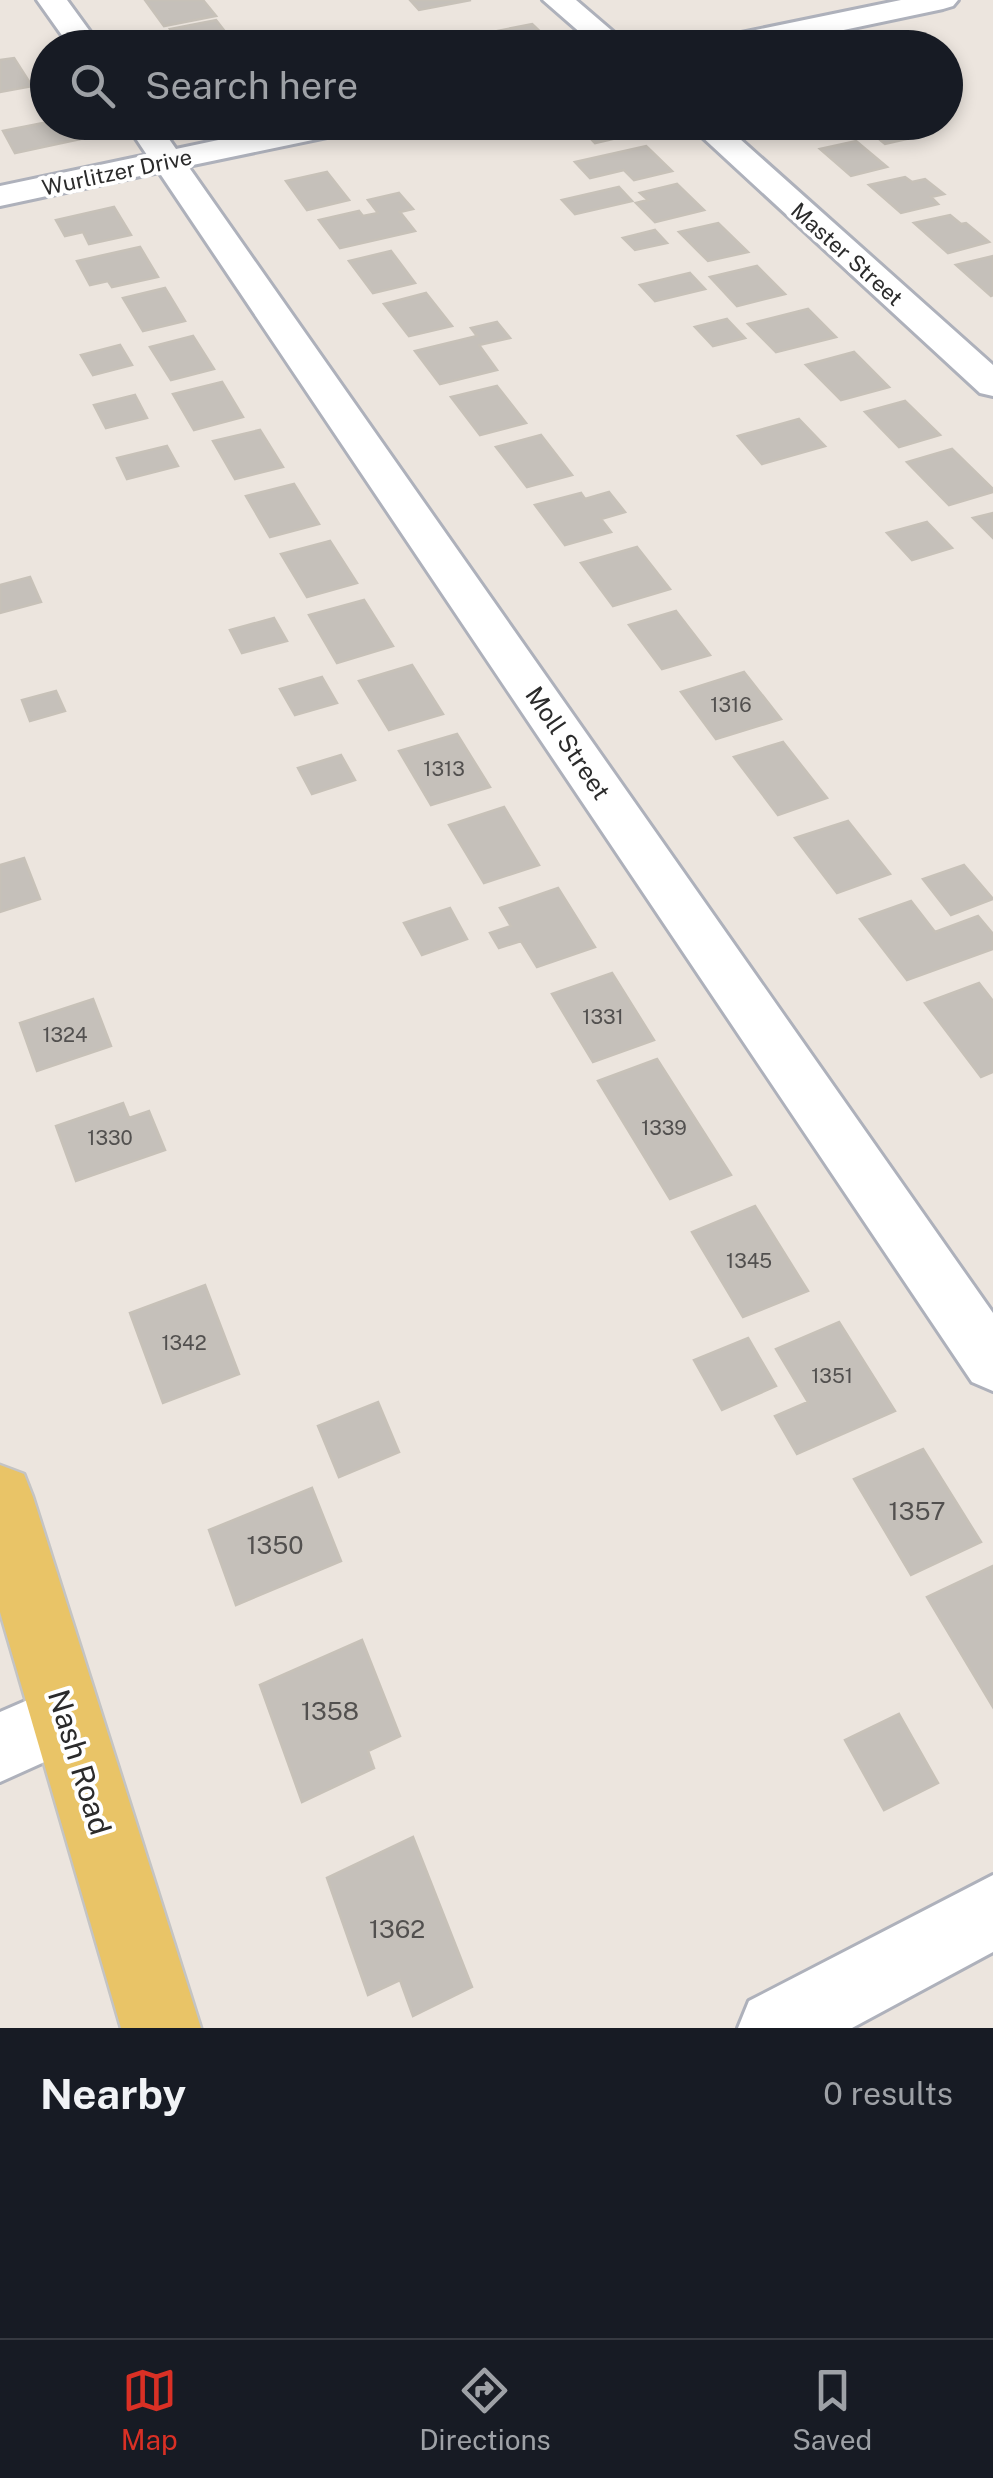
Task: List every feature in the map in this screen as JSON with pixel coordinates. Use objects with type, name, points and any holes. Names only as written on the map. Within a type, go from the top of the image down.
[{"type":"main road","name":"Nash Road","points":[[0,1496],[161,2028]]},
{"type":"street","points":[[52,0],[74,30]]},
{"type":"street","points":[[558,0],[595,30]]},
{"type":"street","points":[[799,30],[943,0]]},
{"type":"street","name":"Moll Street","points":[[154,140],[993,1363]]},
{"type":"street","name":"Wurlitzer Drive","points":[[0,196],[265,140]]},
{"type":"street","name":"Master Street","points":[[722,140],[993,385]]},
{"type":"street","points":[[0,1747],[67,1717]]},
{"type":"street","points":[[776,2028],[993,1912]]},
{"type":"building","points":[[145,0],[203,0],[216,16],[164,26]]},
{"type":"building","points":[[410,0],[471,0],[419,10]]},
{"type":"building","points":[[216,20],[224,30],[171,30]]},
{"type":"building","points":[[532,24],[538,30],[502,30]]},
{"type":"building","points":[[14,58],[30,86],[0,92],[0,60]]},
{"type":"building","points":[[30,126],[30,140],[76,140],[15,153],[3,131]]},
{"type":"building","points":[[856,141],[887,167],[851,176],[820,149]]},
{"type":"building","points":[[646,146],[672,171],[634,180],[624,170],[590,178],[575,162]]},
{"type":"building","points":[[327,172],[349,200],[307,210],[286,181]]},
{"type":"building","points":[[905,177],[912,182],[925,179],[944,194],[931,197],[938,204],[901,213],[869,185]]},
{"type":"building","points":[[677,184],[704,210],[655,222],[636,203],[648,200],[640,193]]},
{"type":"building","points":[[619,187],[632,201],[575,214],[562,200]]},
{"type":"building","points":[[399,193],[413,209],[400,212],[415,231],[340,248],[319,220],[359,211],[363,216],[378,213],[368,200]]},
{"type":"building","points":[[114,207],[131,235],[89,244],[83,232],[65,236],[56,220]]},
{"type":"building","points":[[950,215],[989,242],[948,253],[914,223]]},
{"type":"building","points":[[718,223],[748,252],[708,261],[679,232]]},
{"type":"building","points":[[655,230],[667,243],[635,250],[623,238]]},
{"type":"building","points":[[140,247],[158,277],[112,287],[108,281],[90,285],[77,261]]},
{"type":"building","points":[[391,251],[415,283],[373,293],[349,261]]},
{"type":"building","points":[[993,256],[993,295],[991,296],[956,265]]},
{"type":"building","points":[[757,266],[785,294],[737,306],[710,277]]},
{"type":"building","points":[[690,273],[705,289],[655,301],[640,285]]},
{"type":"building","points":[[165,288],[185,321],[143,331],[123,298]]},
{"type":"building","points":[[426,293],[452,326],[409,336],[384,304]]},
{"type":"building","points":[[808,309],[836,337],[776,352],[748,324]]},
{"type":"building","points":[[727,319],[745,338],[713,346],[695,327]]},
{"type":"building","points":[[497,322],[510,338],[479,345],[497,370],[440,384],[415,351],[477,336],[471,328]]},
{"type":"building","points":[[193,336],[214,369],[171,380],[150,347]]},
{"type":"building","points":[[120,345],[132,365],[93,375],[81,355]]},
{"type":"building","points":[[854,352],[889,387],[841,400],[806,365]]},
{"type":"building","points":[[222,382],[243,417],[194,430],[173,394]]},
{"type":"building","points":[[497,386],[526,423],[480,435],[451,397]]},
{"type":"building","points":[[135,395],[147,418],[106,428],[94,405]]},
{"type":"building","points":[[905,401],[940,435],[899,447],[865,412]]},
{"type":"building","points":[[799,419],[825,446],[762,464],[738,436]]},
{"type":"building","points":[[260,430],[283,467],[235,479],[213,441]]},
{"type":"building","points":[[541,435],[572,475],[527,487],[496,447]]},
{"type":"building","points":[[167,446],[178,466],[127,479],[117,458]]},
{"type":"building","points":[[952,449],[993,492],[949,505],[907,462]]},
{"type":"building","points":[[294,484],[319,524],[270,537],[246,496]]},
{"type":"building","points":[[609,492],[625,512],[601,519],[611,532],[565,545],[535,505],[581,493],[585,499]]},
{"type":"building","points":[[993,513],[993,538],[973,518]]},
{"type":"building","points":[[927,522],[952,548],[912,560],[887,533]]},
{"type":"building","points":[[330,541],[357,583],[307,597],[281,554]]},
{"type":"building","points":[[637,547],[670,589],[613,606],[581,563]]},
{"type":"building","points":[[30,577],[41,602],[0,613],[0,585]]},
{"type":"building","points":[[364,600],[393,646],[337,663],[309,615]]},
{"type":"building","points":[[676,611],[710,655],[662,669],[629,625]]},
{"type":"building","points":[[274,618],[287,641],[242,653],[230,630]]},
{"type":"building","points":[[412,665],[443,714],[389,730],[359,681]]},
{"type":"building","points":[[744,672],[781,719],[716,739],[681,692]]},
{"type":"building","points":[[322,677],[337,703],[295,715],[280,689]]},
{"type":"building","points":[[56,691],[65,711],[30,721],[22,700]]},
{"type":"building","points":[[457,734],[490,787],[431,805],[399,751]]},
{"type":"building","points":[[783,742],[827,798],[778,815],[734,757]]},
{"type":"building","points":[[341,755],[355,780],[312,794],[298,768]]},
{"type":"building","points":[[504,807],[539,865],[484,883],[449,825]]},
{"type":"building","points":[[848,821],[890,874],[837,893],[795,838]]},
{"type":"building","points":[[24,858],[40,899],[0,912],[0,865]]},
{"type":"building","points":[[964,865],[993,899],[951,915],[923,879]]},
{"type":"building","points":[[558,888],[595,947],[537,967],[521,941],[499,948],[490,933],[511,926],[500,908]]},
{"type":"building","points":[[911,901],[935,932],[978,916],[993,934],[993,949],[907,980],[860,919]]},
{"type":"building","points":[[450,908],[467,939],[422,955],[404,923]]},
{"type":"building","points":[[612,973],[654,1040],[593,1062],[552,994]]},
{"type":"building","points":[[979,983],[993,1001],[993,1072],[981,1077],[925,1003]]},
{"type":"building","points":[[93,999],[111,1046],[37,1071],[20,1023]]},
{"type":"building","points":[[657,1059],[731,1175],[670,1199],[598,1081]]},
{"type":"building","points":[[123,1103],[129,1118],[149,1111],[165,1150],[76,1181],[56,1126]]},
{"type":"building","points":[[755,1206],[808,1291],[743,1317],[692,1232]]},
{"type":"building","points":[[205,1285],[239,1374],[163,1403],[130,1313]]},
{"type":"building","points":[[839,1322],[895,1411],[797,1454],[775,1416],[808,1402],[776,1349]]},
{"type":"building","points":[[748,1338],[776,1386],[722,1410],[694,1360]]},
{"type":"building","points":[[378,1402],[399,1452],[339,1477],[318,1426]]},
{"type":"building","points":[[923,1449],[981,1542],[911,1575],[854,1479]]},
{"type":"building","points":[[312,1488],[341,1561],[236,1605],[209,1530]]},
{"type":"building","points":[[993,1566],[993,1707],[927,1597]]},
{"type":"building","points":[[362,1640],[400,1736],[368,1751],[374,1768],[302,1802],[260,1685]]},
{"type":"building","points":[[899,1714],[938,1783],[884,1810],[845,1740]]},
{"type":"building","points":[[413,1837],[472,1987],[413,2016],[400,1980],[368,1995],[327,1878]]}]
